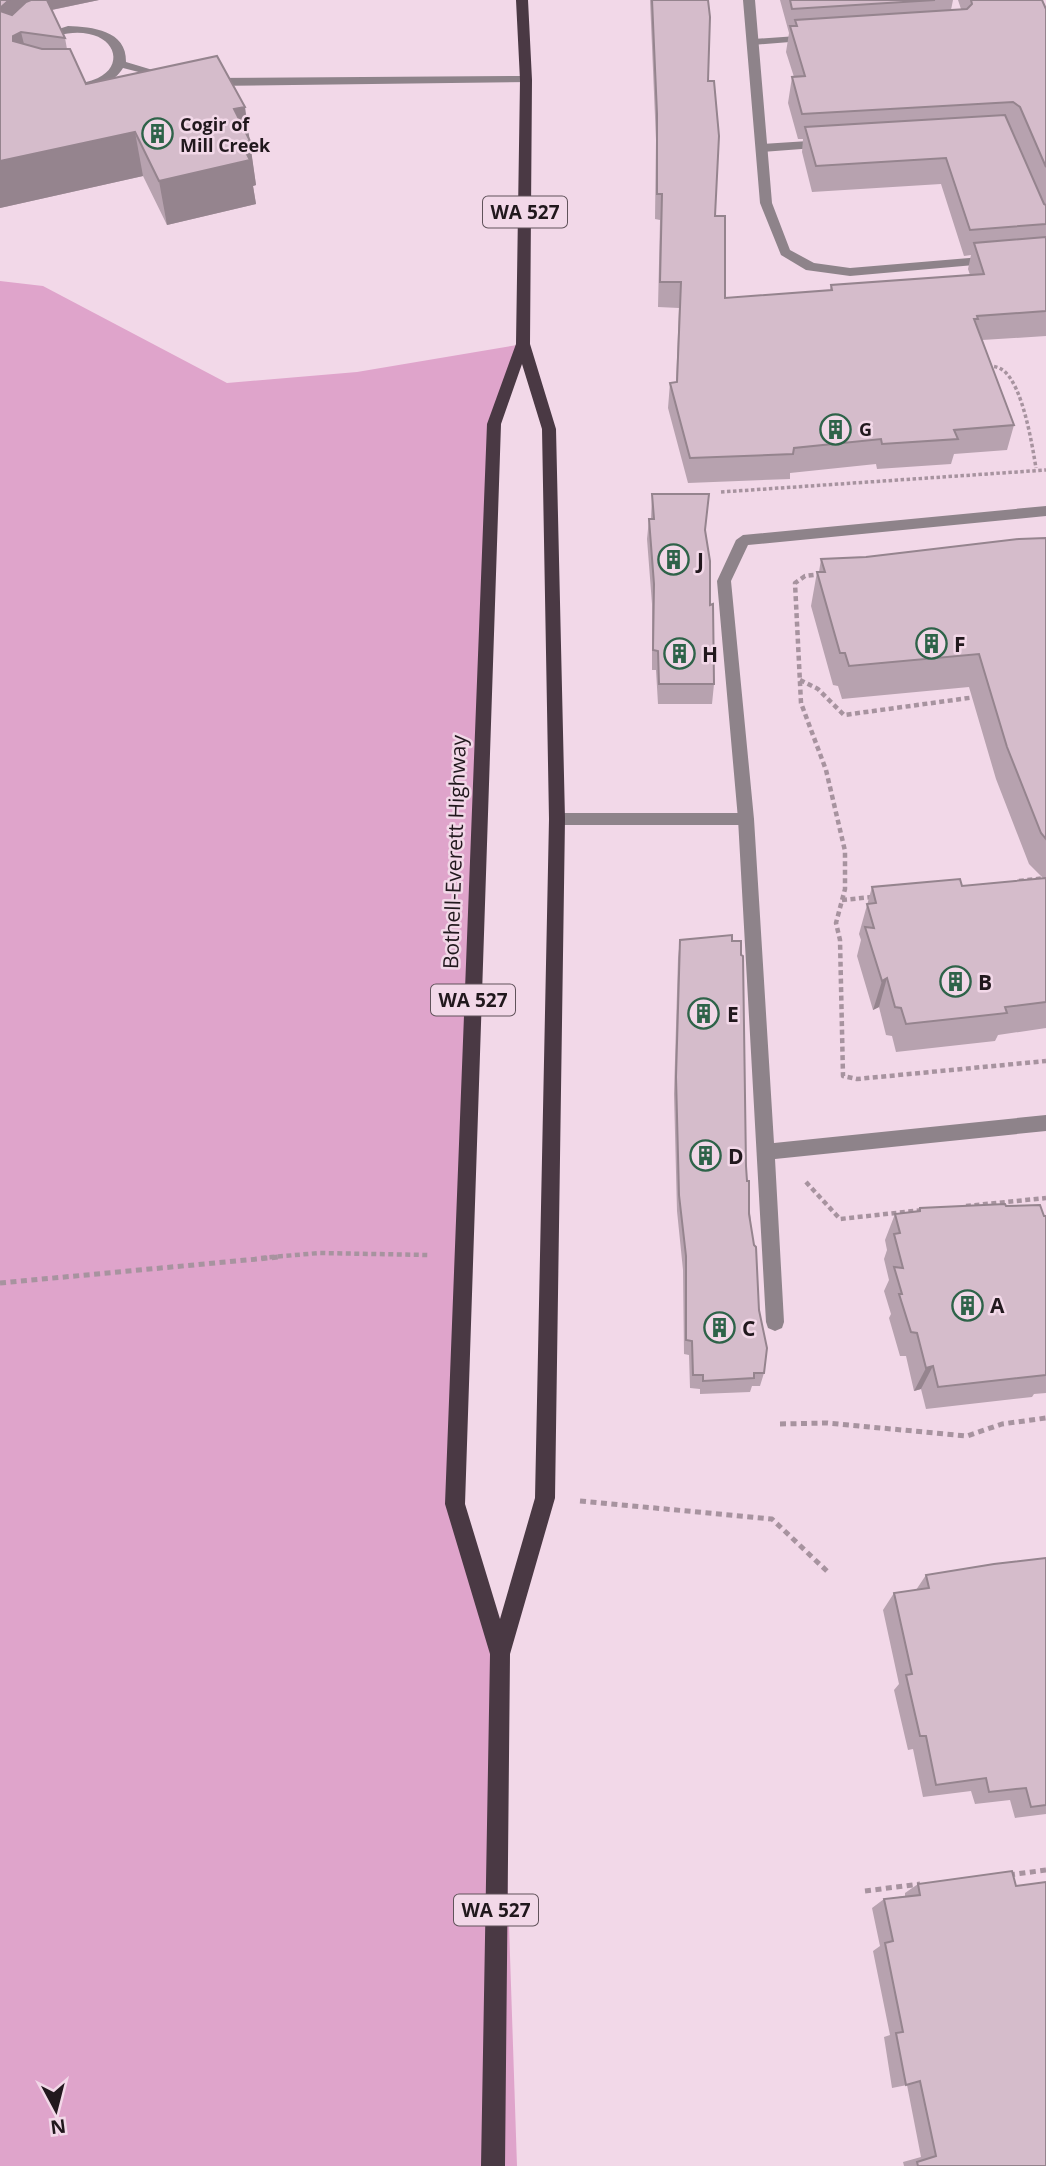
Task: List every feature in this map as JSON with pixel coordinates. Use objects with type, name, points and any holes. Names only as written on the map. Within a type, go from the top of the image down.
[{"type":"main road","name":"Bothell-Everett Highway","points":[[493,2166],[499,1654],[545,1498],[557,818],[549,429],[523,344],[525,3]]},
{"type":"main road","name":"Bothell-Everett Highway","points":[[499,1654],[455,1504],[494,424],[523,344]]},
{"type":"street","points":[[749,0],[766,203],[785,252],[811,267],[850,272],[1007,259]]},
{"type":"street","points":[[24,46],[43,36],[66,30],[99,32],[119,45],[123,54],[121,64],[99,82],[64,89]]},
{"type":"street","points":[[753,42],[821,38]]},
{"type":"street","points":[[121,64],[183,80],[526,80]]},
{"type":"street","points":[[762,148],[843,143]]},
{"type":"street","points":[[775,1322],[746,819],[724,581],[743,540],[1046,511]]},
{"type":"street","points":[[557,818],[746,819]]},
{"type":"street","points":[[765,1152],[1046,1123]]},
{"type":"path","points":[[981,366],[1001,368],[1011,379],[1034,449],[1036,468]]},
{"type":"path","points":[[720,492],[1036,468],[1046,470]]},
{"type":"path","points":[[831,573],[804,576],[795,583],[798,598],[801,703],[826,771],[840,819],[845,851],[845,890],[836,923],[840,940],[842,1076],[857,1079],[1046,1061]]},
{"type":"path","points":[[799,680],[818,689],[844,715],[977,697]]},
{"type":"path","points":[[1007,884],[1046,878]]},
{"type":"path","points":[[842,900],[877,896]]},
{"type":"path","points":[[821,1146],[806,1185],[840,1219],[936,1209]]},
{"type":"path","points":[[964,1206],[1046,1198]]},
{"type":"path","points":[[0,1283],[319,1253],[464,1255]]},
{"type":"path","points":[[780,1424],[827,1423],[967,1436],[1002,1424],[1046,1418]]},
{"type":"path","points":[[545,1498],[772,1519],[830,1574]]},
{"type":"path","points":[[1007,1875],[1046,1870]]},
{"type":"path","points":[[864,1891],[929,1883]]},
{"type":"shaded area","points":[[0,281],[43,286],[227,383],[357,372],[523,344],[494,424],[455,1503],[500,1654],[517,2166],[0,2166]]},
{"type":"building","points":[[0,0],[9,0],[0,8]]},
{"type":"building","points":[[31,0],[47,0],[65,38],[21,32],[13,36],[13,41],[42,49],[70,49],[86,84],[217,56],[245,107],[234,109],[250,141],[241,143],[250,160],[159,181],[135,132],[0,161],[0,11],[12,15]]},
{"type":"building","points":[[652,0],[708,0],[708,81],[714,81],[719,136],[715,216],[725,216],[725,298],[832,290],[831,285],[984,274],[974,243],[1046,237],[1046,311],[977,316],[978,319],[974,319],[1014,425],[954,430],[958,439],[882,444],[881,439],[794,448],[793,454],[690,458],[670,383],[677,382],[681,282],[660,282],[662,194],[657,194]]},
{"type":"building","points":[[790,0],[935,0],[792,9]]},
{"type":"building","points":[[971,0],[1042,0],[1046,9],[1046,167],[1020,107],[1013,102],[802,114],[792,77],[805,76],[790,26],[797,26],[795,20],[967,9],[972,4]]},
{"type":"building","points":[[1005,115],[1046,205],[1046,224],[970,230],[946,158],[816,166],[805,127]]},
{"type":"building","points":[[652,494],[709,494],[705,530],[710,561],[710,605],[713,604],[714,684],[659,684],[658,651],[653,650],[654,584],[649,519],[654,519]]},
{"type":"building","points":[[1046,538],[1046,839],[1041,833],[1007,747],[979,654],[849,666],[845,653],[840,653],[817,572],[825,572],[821,559],[866,557]]},
{"type":"building","name":"B","points":[[1046,878],[1046,1002],[1005,1007],[1007,1013],[906,1024],[901,1008],[895,1007],[887,978],[882,981],[865,927],[874,928],[867,904],[876,903],[872,887],[960,879],[962,886]]},
{"type":"building","points":[[732,935],[732,941],[741,941],[743,956],[746,1166],[749,1214],[756,1247],[759,1310],[767,1348],[764,1373],[754,1373],[754,1378],[703,1381],[703,1375],[693,1375],[692,1341],[686,1340],[686,1256],[679,1195],[676,1077],[680,940]]},
{"type":"building","name":"A","points":[[1040,1205],[1046,1216],[1046,1375],[938,1387],[933,1366],[926,1368],[917,1333],[911,1332],[899,1294],[902,1294],[894,1267],[903,1268],[894,1234],[900,1233],[895,1214],[920,1211],[920,1208]]},
{"type":"building","points":[[1046,1558],[1046,1805],[1031,1807],[1026,1788],[989,1792],[986,1778],[936,1785],[926,1736],[920,1736],[906,1675],[912,1674],[894,1593],[929,1588],[926,1575]]},
{"type":"building","points":[[1012,1871],[1016,1886],[1046,1882],[1046,2166],[918,2166],[917,2162],[936,2156],[920,2081],[906,2085],[896,2033],[903,2032],[885,1943],[893,1941],[884,1899],[920,1895],[918,1884]]},
{"type":"place","name":"Cogir of Mill Creek","points":[[157,134]]},
{"type":"place","name":"G","points":[[836,429]]},
{"type":"place","name":"J","points":[[674,560]]},
{"type":"place","name":"F","points":[[931,644]]},
{"type":"place","name":"H","points":[[679,654]]},
{"type":"place","name":"B","points":[[955,982]]},
{"type":"place","name":"E","points":[[704,1014]]},
{"type":"place","name":"D","points":[[705,1156]]},
{"type":"place","name":"A","points":[[967,1305]]},
{"type":"place","name":"C","points":[[719,1328]]}]
